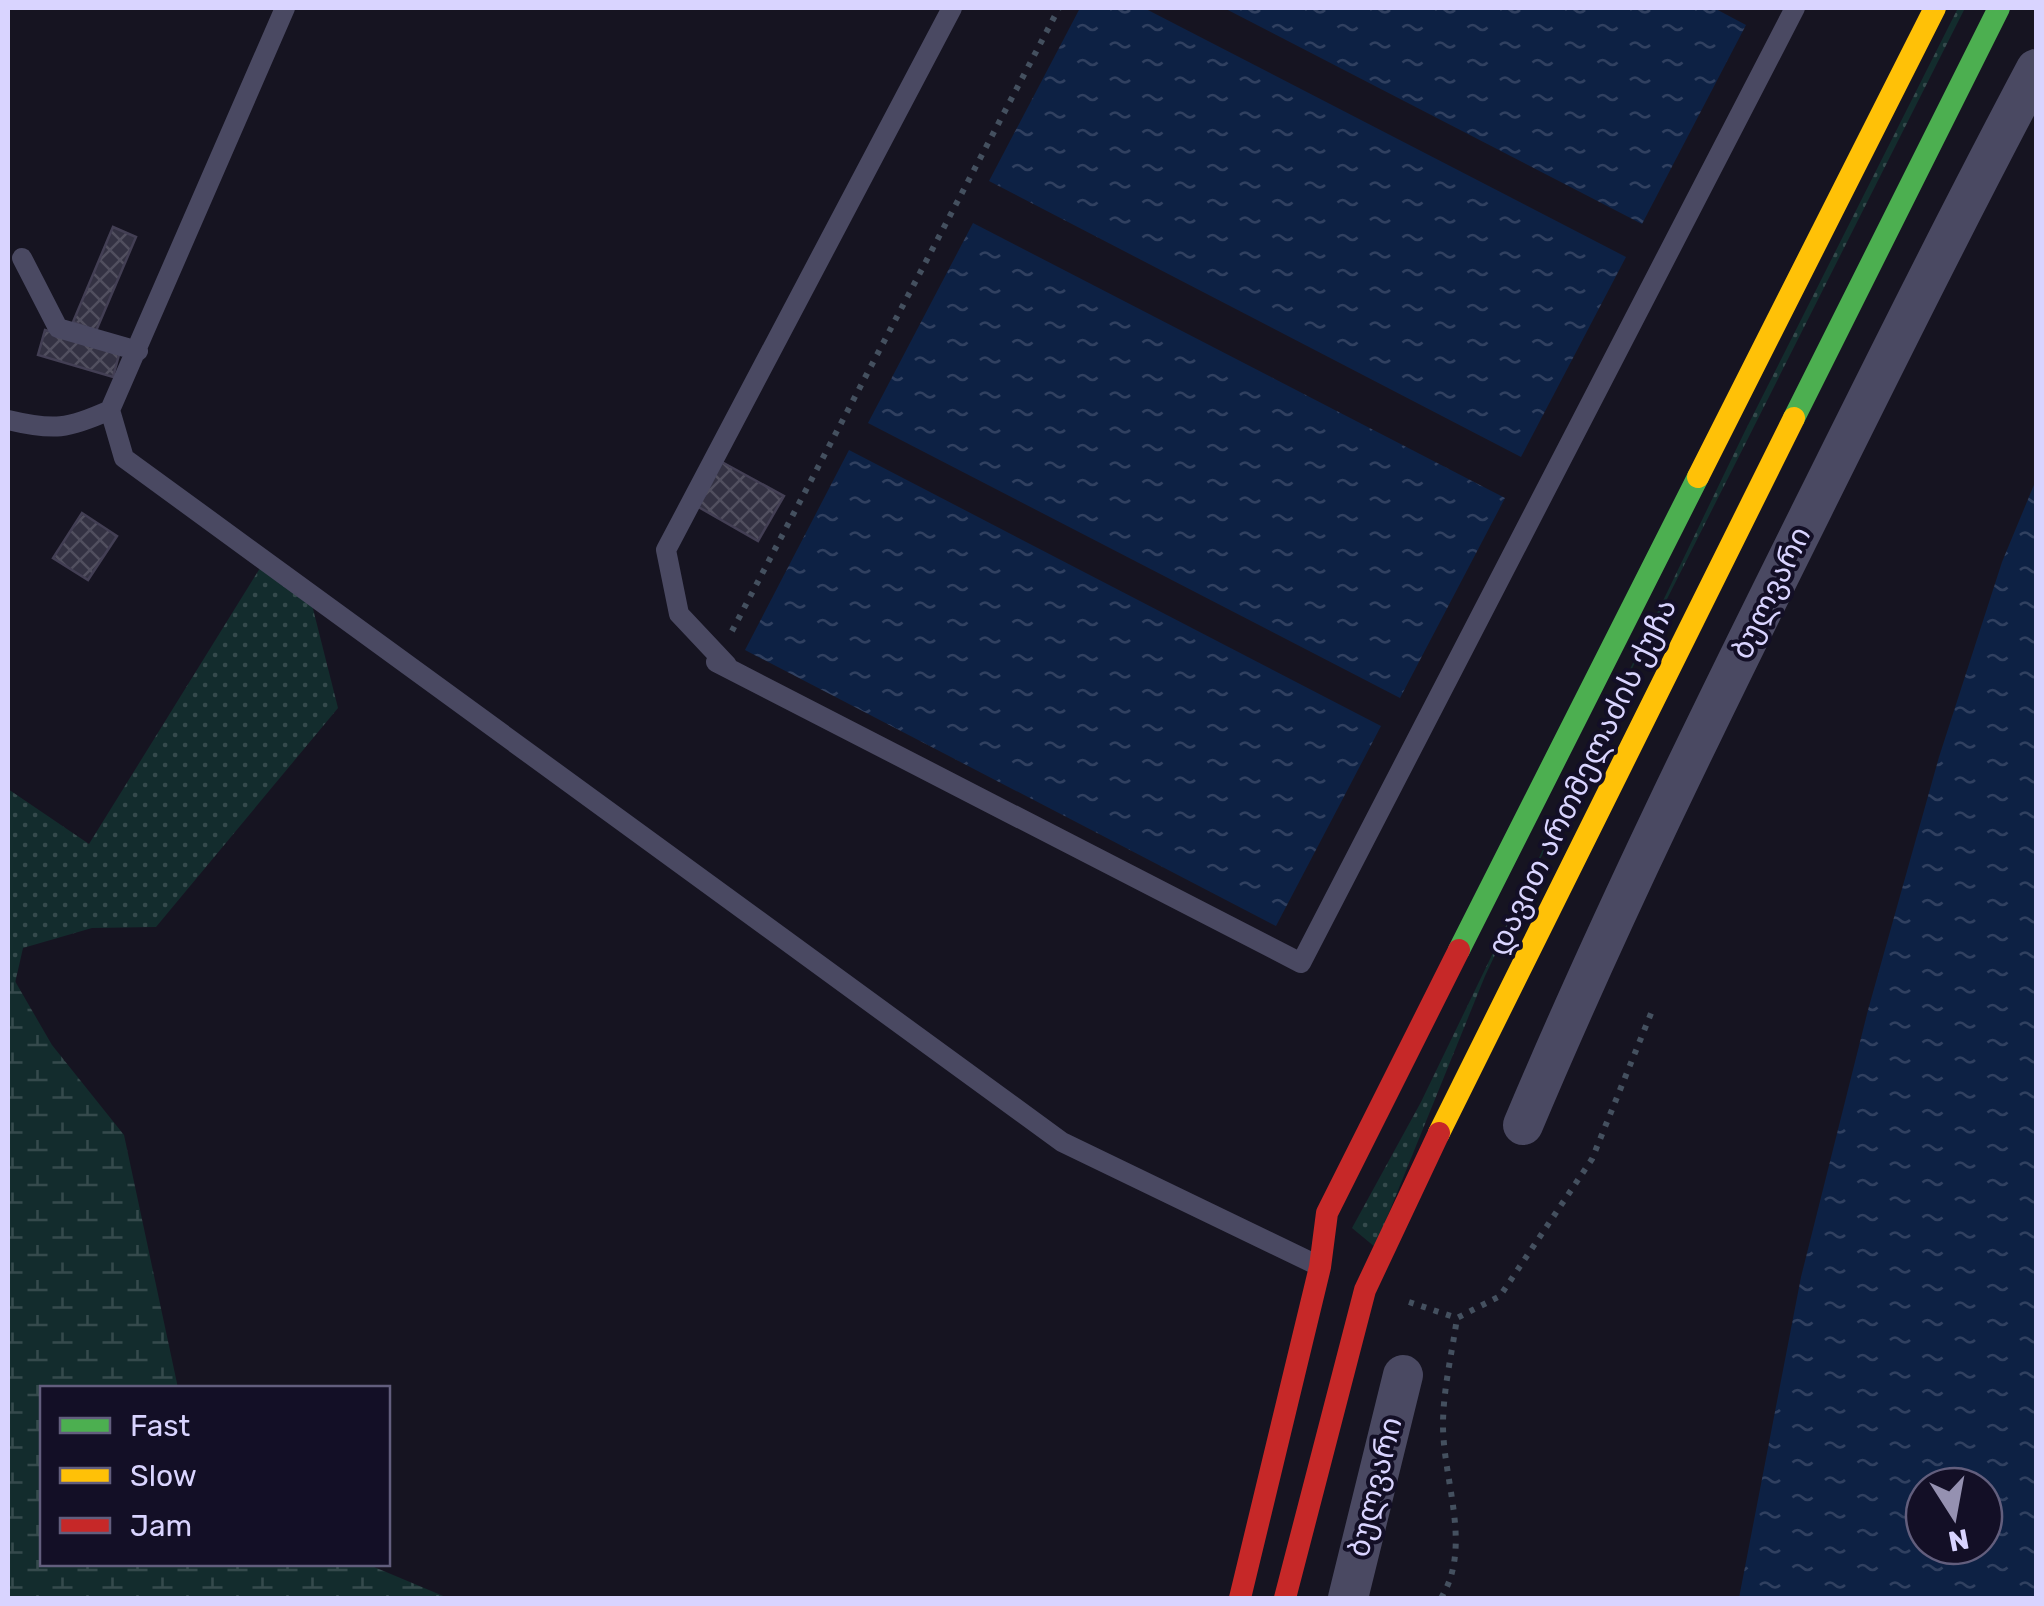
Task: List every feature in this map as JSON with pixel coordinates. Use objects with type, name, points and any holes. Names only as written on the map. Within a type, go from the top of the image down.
[{"type":"street","name":"დავით ართმელაძის ქუჩა","points":[[1285,1598],[1343,1278],[1327,1214],[1935,8]]},
{"type":"street","name":"დავით ართმელაძის ქუჩა","points":[[1240,1598],[1343,1278],[1473,1063],[1999,8]]},
{"type":"street","name":"ბულვარი","points":[[1523,1125],[1562,1030],[1740,654],[2036,69]]},
{"type":"street","name":"ბულვარი","points":[[1348,1598],[1402,1375]]},
{"type":"lane","points":[[8,420],[38,427],[73,426],[110,410],[285,8]]},
{"type":"lane","points":[[716,662],[727,665],[678,614],[666,550],[952,8]]},
{"type":"lane","points":[[716,662],[1302,963],[1795,8]]},
{"type":"lane","points":[[22,258],[58,328],[138,351]]},
{"type":"lane","points":[[110,410],[124,458],[1062,1142],[1343,1278]]},
{"type":"path","points":[[716,662],[1059,8]]},
{"type":"path","points":[[1343,1278],[1457,1318],[1500,1296],[1592,1160],[1654,1006]]},
{"type":"path","points":[[1441,1598],[1450,1584],[1456,1552],[1443,1424],[1457,1318]]},
{"type":"green space","points":[[1958,8],[1965,8],[1607,718],[1485,976],[1375,1247],[1352,1228],[1421,1102],[1745,431]]},
{"type":"green space","points":[[265,560],[309,593],[338,708],[156,927],[92,928],[23,948],[8,1014],[8,789],[89,844]]},
{"type":"green space","points":[[8,969],[52,1045],[124,1135],[178,1386],[40,1386],[40,1566],[372,1566],[448,1598],[8,1598]]},
{"type":"water","points":[[1080,8],[1144,8],[1626,257],[1521,457],[989,181]]},
{"type":"water","points":[[1224,8],[1714,8],[1746,25],[1642,224]]},
{"type":"water","points":[[973,223],[1505,498],[1400,698],[868,423]]},
{"type":"water","points":[[849,450],[1381,726],[1276,926],[745,650]]},
{"type":"water","points":[[2036,480],[2036,1598],[1739,1598],[1801,1277],[1868,1010],[1939,757],[2002,562]]},
{"type":"building","points":[[113,227],[136,237],[96,331],[73,322]]},
{"type":"building","points":[[45,330],[120,351],[113,377],[38,355]]},
{"type":"building","points":[[720,461],[784,496],[758,541],[695,505]]},
{"type":"building","points":[[82,513],[117,536],[88,580],[53,558]]},
{"type":"traffic: fast","points":[[1794,418],[1999,8]]},
{"type":"traffic: fast","points":[[1459,950],[1698,477]]},
{"type":"traffic: slow","points":[[1698,477],[1935,8]]},
{"type":"traffic: slow","points":[[1439,1133],[1794,418]]},
{"type":"traffic: jam","points":[[1240,1598],[1320,1267],[1327,1213],[1459,950]]},
{"type":"traffic: jam","points":[[1285,1598],[1365,1290],[1439,1133]]}]
